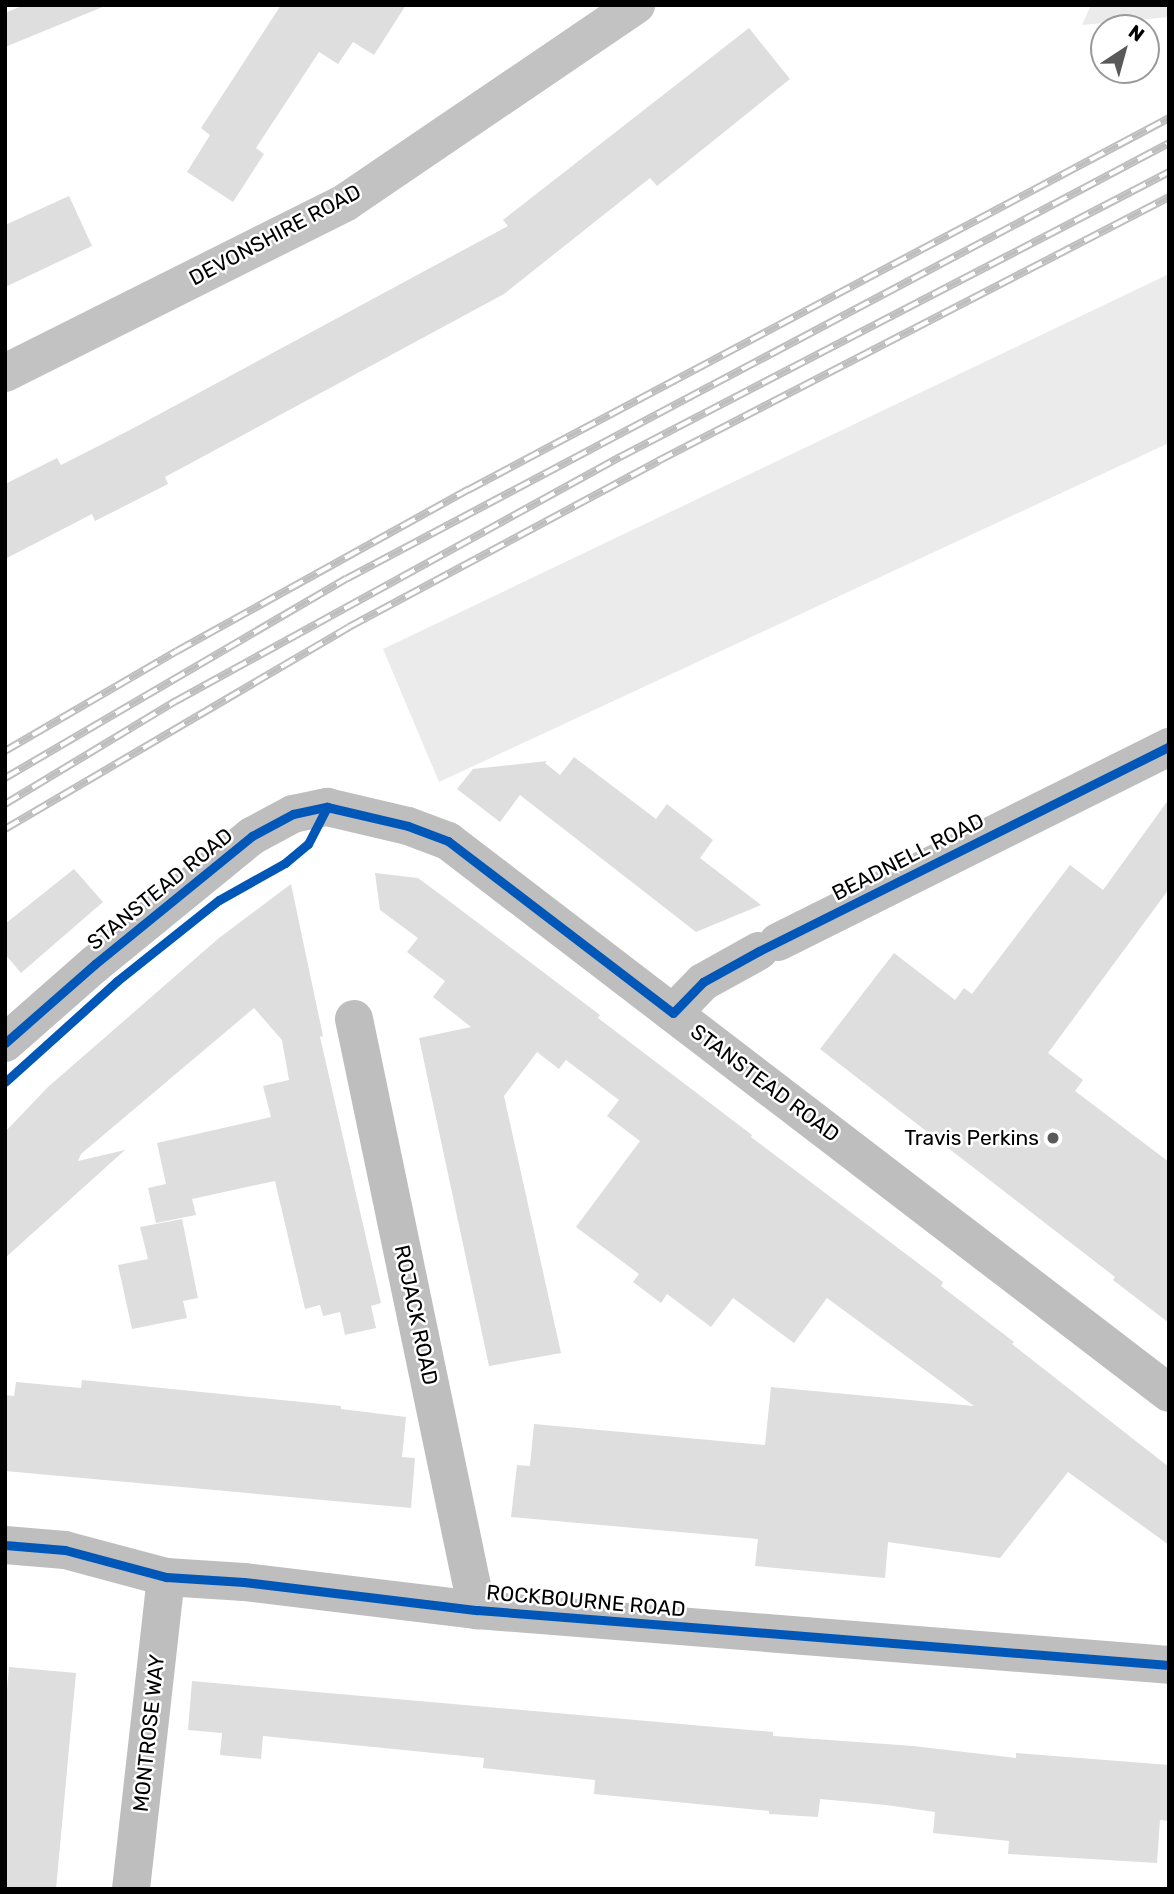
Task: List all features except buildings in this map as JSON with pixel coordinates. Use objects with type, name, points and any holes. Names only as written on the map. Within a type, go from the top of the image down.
[{"type":"street","name":"DEVONSHIRE ROAD","points":[[5,373],[346,202],[636,5]]},
{"type":"street","name":"BEADNELL ROAD","points":[[673,1013],[703,982],[768,947],[1169,747]]},
{"type":"street","name":"STANSTEAD ROAD","points":[[5,1043],[95,964],[252,836],[293,814],[327,807],[408,827],[448,841],[1169,1393]]},
{"type":"street","name":"ROJACK ROAD","points":[[354,1020],[477,1610]]},
{"type":"street","name":"ROCKBOURNE ROAD","points":[[5,1545],[65,1550],[166,1577],[244,1581],[477,1610],[1169,1665]]},
{"type":"street","name":"MONTROSE WAY","points":[[131,1889],[166,1577]]},
{"type":"shaded area","points":[[1091,5],[1169,5],[1169,17],[1160,18],[1160,14],[1090,14],[1090,24],[1082,25]]},
{"type":"shaded area","points":[[1169,274],[1169,443],[439,782],[383,649]]},
{"type":"railway","points":[[5,751],[177,651],[468,490],[1169,118]]},
{"type":"railway","points":[[5,778],[346,579],[1169,143]]},
{"type":"railway","points":[[5,804],[176,701],[620,457],[1169,172]]},
{"type":"railway","points":[[5,829],[349,627],[658,461],[1169,197]]},
{"type":"cycle path","points":[[5,1043],[95,964],[252,836],[293,814],[327,807],[408,826],[448,841],[673,1013],[703,982],[759,951],[1169,747]]},
{"type":"cycle path","points":[[5,1082],[117,981],[219,900],[285,863],[308,844],[327,807]]},
{"type":"cycle path","points":[[5,1545],[65,1550],[166,1577],[244,1582],[477,1610],[1169,1665]]},
{"type":"place","name":"Travis Perkins","points":[[1053,1138]]}]
